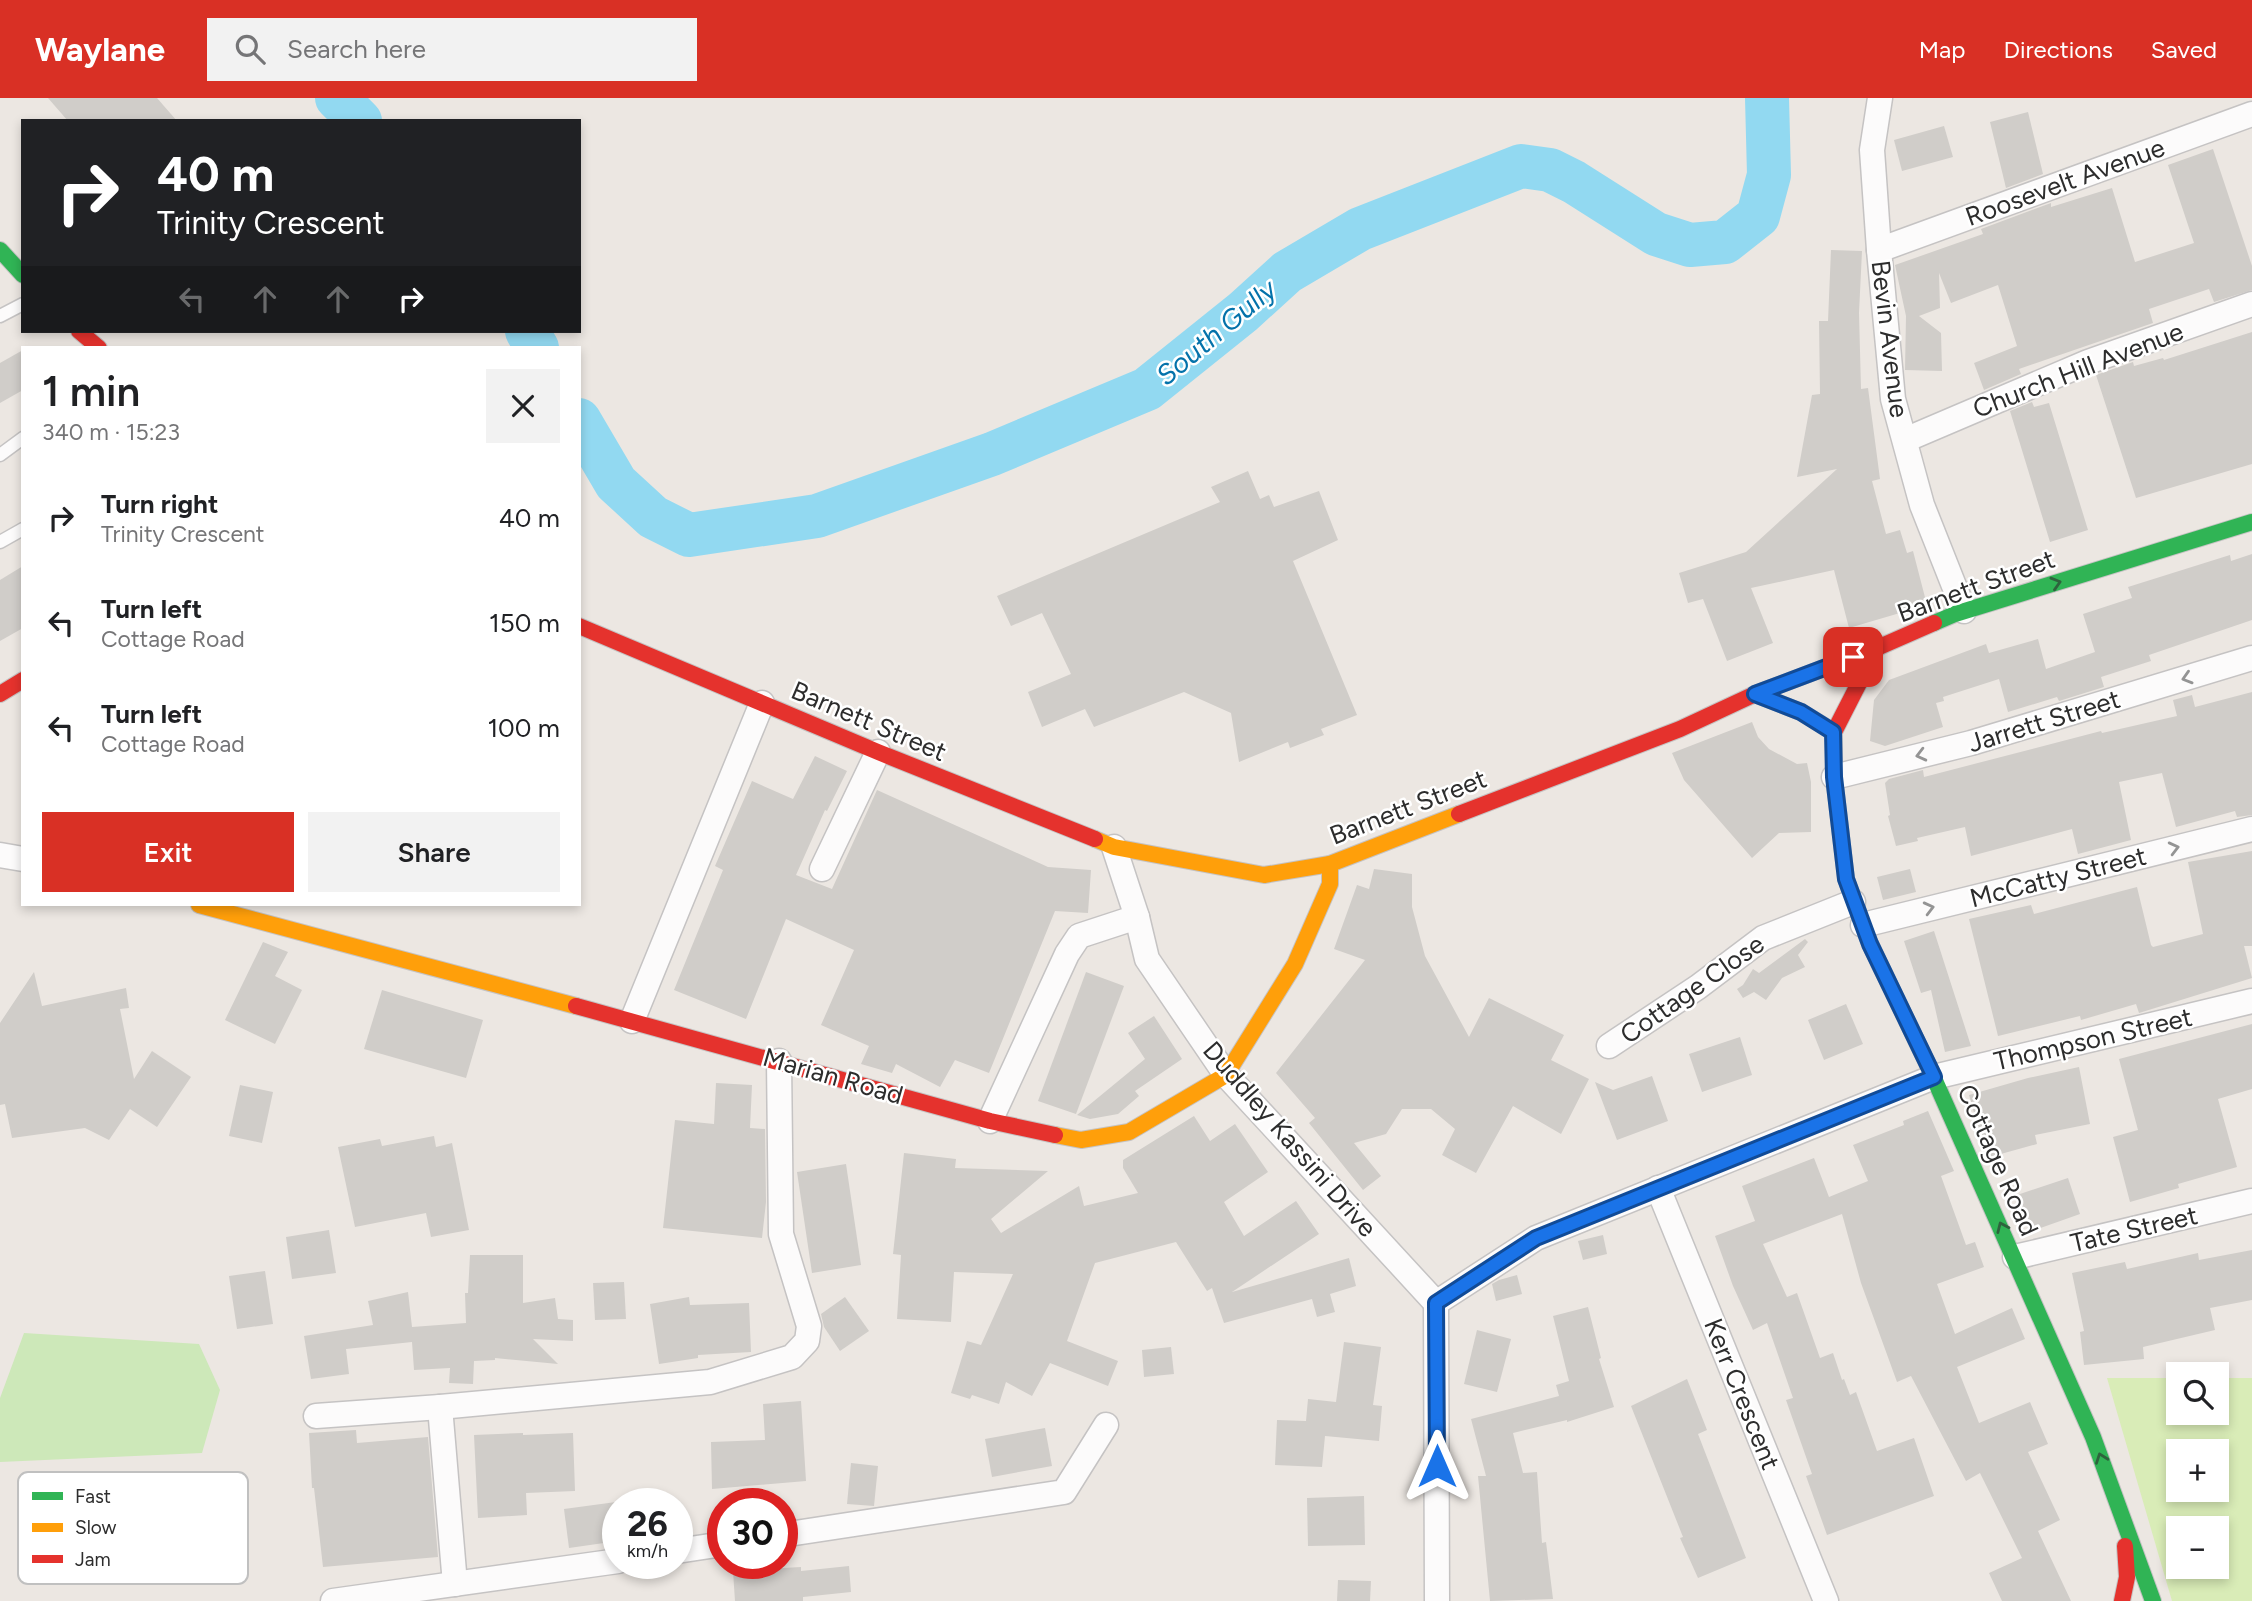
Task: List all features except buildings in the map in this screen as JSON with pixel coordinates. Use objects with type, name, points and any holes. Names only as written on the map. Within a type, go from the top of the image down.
[{"type":"main road","points":[[0,250],[21,273]]},
{"type":"main road","points":[[81,333],[97,346]]},
{"type":"main road","name":"Barnett Street","points":[[581,627],[878,752],[1114,847],[1264,875],[1330,864],[1680,729],[1755,694],[1877,648],[1964,611],[2252,522]]},
{"type":"main road","name":"Cottage Road","points":[[1877,648],[1833,732],[1834,777],[1846,879],[1870,944],[1934,1077],[2093,1437],[2153,1601]]},
{"type":"main road","points":[[0,694],[21,681]]},
{"type":"main road","points":[[1755,694],[1801,712],[1833,732]]},
{"type":"main road","name":"Marian Road","points":[[203,906],[779,1061],[990,1121],[1081,1140],[1129,1132],[1226,1075],[1295,964],[1330,884],[1330,864]]},
{"type":"main road","points":[[2122,1601],[2127,1577],[2123,1522]]},
{"type":"street","name":"Bevin Avenue","points":[[1880,98],[1872,150],[1894,399],[1922,505],[1964,611]]},
{"type":"street","name":"Roosevelt Avenue","points":[[1879,250],[2252,114]]},
{"type":"street","name":"Church Hill Avenue","points":[[1905,440],[2088,362],[2252,304]]},
{"type":"street","name":"Jarrett Street","points":[[1834,777],[1971,743],[2252,658]]},
{"type":"street","points":[[632,1021],[762,703]]},
{"type":"street","points":[[822,869],[878,752]]},
{"type":"street","name":"McCatty Street","points":[[1863,925],[2252,828]]},
{"type":"street","name":"Duddley Kassini Drive","points":[[1114,847],[1147,958],[1226,1075],[1436,1303]]},
{"type":"street","points":[[0,855],[21,859]]},
{"type":"street","name":"Cottage Close","points":[[1609,1046],[1698,987],[1762,938],[1853,902]]},
{"type":"street","points":[[990,1121],[1067,954],[1079,936],[1137,917]]},
{"type":"street","name":"Thompson Street","points":[[1436,1303],[1536,1238],[1934,1077],[2252,1001]]},
{"type":"street","points":[[316,1416],[710,1382],[792,1357],[807,1341],[809,1326],[781,1234],[779,1061]]},
{"type":"street","name":"Kerr Crescent","points":[[1658,1188],[1826,1601]]},
{"type":"street","name":"Tate Street","points":[[2015,1257],[2252,1201]]},
{"type":"street","points":[[1436,1303],[1437,1601]]},
{"type":"street","points":[[440,1407],[455,1584]]},
{"type":"street","points":[[798,1533],[1065,1492],[1106,1425]]},
{"type":"street","points":[[333,1601],[602,1562]]},
{"type":"lane","points":[[0,316],[21,305]]},
{"type":"lane","points":[[0,455],[21,443]]},
{"type":"lane","points":[[0,542],[21,530]]},
{"type":"green space","points":[[24,1333],[199,1344],[220,1390],[202,1453],[0,1462],[0,1398]]},
{"type":"green space","points":[[2107,1378],[2166,1378],[2166,1425],[2229,1425],[2229,1378],[2252,1378],[2252,1601],[2172,1601]]},
{"type":"waterway","name":"South Gully","points":[[337,98],[358,119]]},
{"type":"waterway","name":"South Gully","points":[[581,423],[616,483],[653,517],[689,535],[817,516],[992,454],[1147,389],[1243,312],[1287,272],[1360,229],[1521,166],[1550,170],[1574,182],[1656,234],[1690,245],[1725,242],[1758,216],[1769,175],[1767,98]]},
{"type":"waterway","name":"South Gully","points":[[528,333],[536,346]]},
{"type":"traffic: fast","points":[[0,250],[21,273]]},
{"type":"traffic: fast","points":[[1934,623],[1955,614],[2252,522]]},
{"type":"traffic: fast","points":[[1929,1067],[2093,1437],[2153,1601]]},
{"type":"traffic: slow","points":[[1095,839],[1114,847],[1264,875],[1330,864],[1459,814]]},
{"type":"traffic: slow","points":[[1055,1135],[1081,1140],[1129,1132],[1226,1075],[1295,964],[1330,884],[1330,864]]},
{"type":"traffic: slow","points":[[203,906],[576,1006]]},
{"type":"traffic: jam","points":[[81,333],[97,346]]},
{"type":"traffic: jam","points":[[1459,814],[1680,729],[1755,694],[1877,648],[1934,623]]},
{"type":"traffic: jam","points":[[581,627],[878,752],[1095,839]]},
{"type":"traffic: jam","points":[[1877,648],[1834,732],[1834,777],[1846,879],[1870,944],[1929,1067]]},
{"type":"traffic: jam","points":[[0,694],[21,681]]},
{"type":"traffic: jam","points":[[1755,694],[1801,712],[1834,732]]},
{"type":"traffic: jam","points":[[576,1006],[990,1121],[1055,1135]]},
{"type":"traffic: jam","points":[[2122,1601],[2127,1577],[2125,1546]]},
{"type":"route","points":[[1437,1466],[1436,1303],[1536,1238],[1934,1077],[1870,944],[1846,879],[1834,777],[1833,732],[1801,712],[1755,694],[1853,657]]}]
